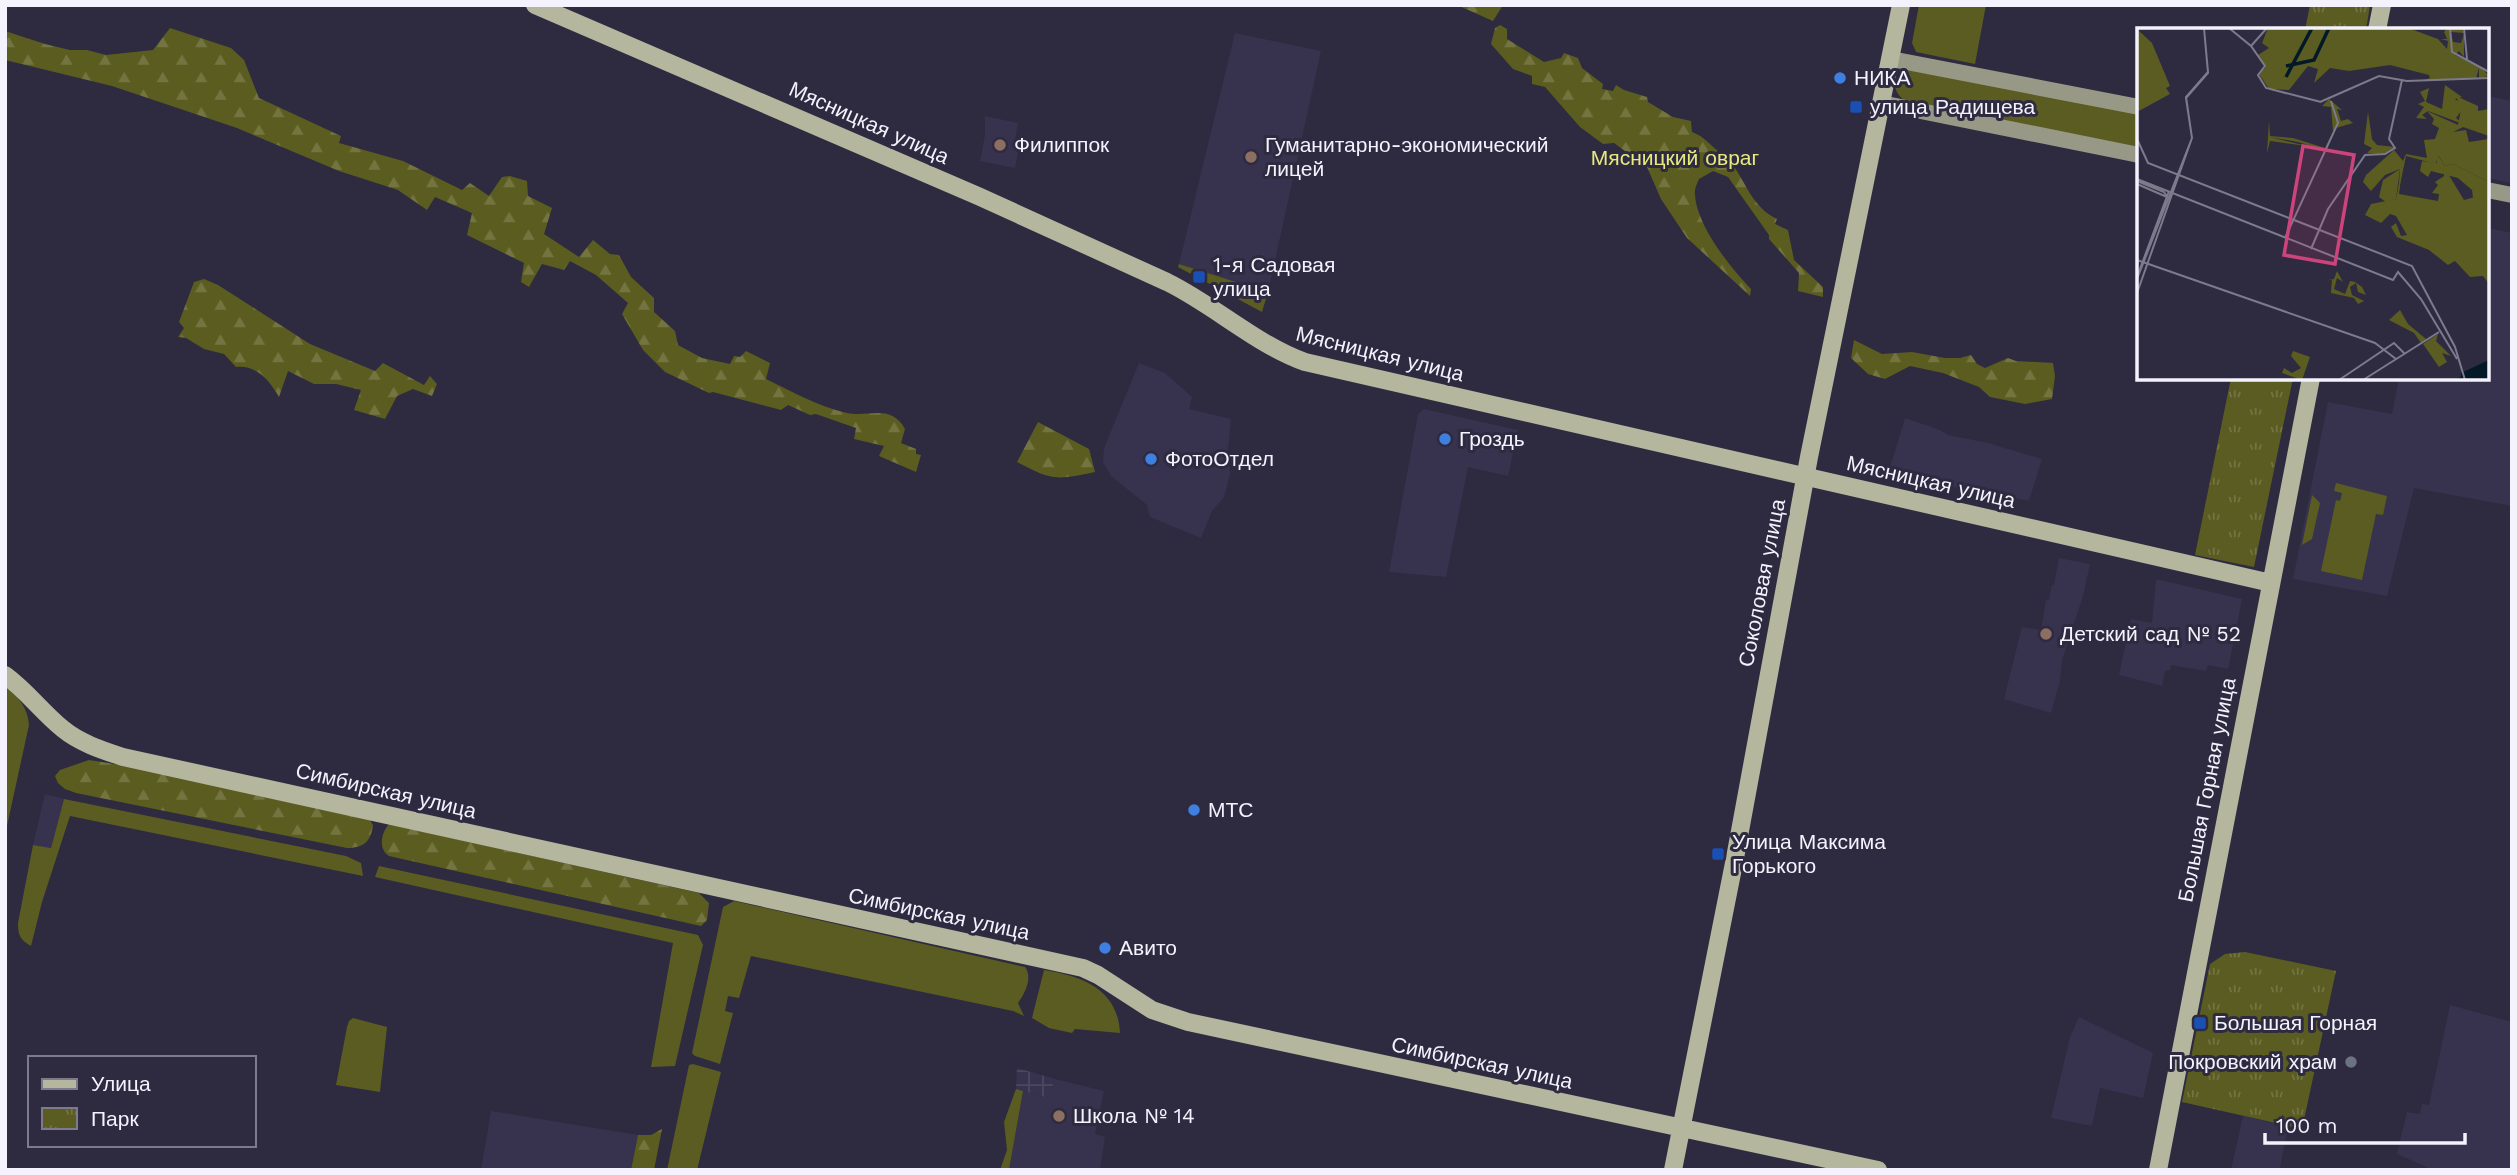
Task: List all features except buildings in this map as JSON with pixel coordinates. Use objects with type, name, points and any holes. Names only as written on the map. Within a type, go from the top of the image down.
[{"type":"main road","name":"Мясницкая улица","points":[[535,5],[978,195],[1167,282],[1192,294],[1290,357],[1585,428],[2271,583]]},
{"type":"main road","name":"Соколовая улица","points":[[1673,1170],[1735,858],[1806,476],[1901,5]]},
{"type":"main road","points":[[2377,28],[2382,5]]},
{"type":"main road","name":"Большая Горная улица","points":[[2158,1170],[2311,380]]},
{"type":"main road","name":"Симбирская улица","points":[[5,675],[63,729],[98,749],[123,757],[1083,968],[1152,1010],[1188,1022],[1878,1170]]},
{"type":"street","points":[[1891,59],[2137,107]]},
{"type":"street","points":[[1881,103],[2137,155]]},
{"type":"street","points":[[2489,190],[2512,195]]},
{"type":"shaded area","name":"Гуманитарно-экономический лицей","points":[[1235,33],[1321,51],[1268,292],[1179,264]]},
{"type":"shaded area","points":[[2489,96],[2512,101],[2512,183],[2489,178]]},
{"type":"shaded area","name":"Филиппок","points":[[985,116],[1018,123],[1015,140],[1019,148],[1015,168],[980,161]]},
{"type":"shaded area","points":[[2489,228],[2512,233],[2512,506],[2414,488],[2387,596],[2293,579],[2328,402],[2392,414],[2399,380],[2489,380]]},
{"type":"shaded area","points":[[1139,363],[1165,373],[1192,397],[1189,409],[1231,419],[1228,450],[1230,475],[1224,497],[1212,511],[1201,538],[1150,517],[1147,505],[1111,476],[1103,462],[1104,448]]},
{"type":"shaded area","points":[[1424,409],[1518,430],[1508,476],[1468,467],[1446,577],[1389,572],[1418,414]]},
{"type":"shaded area","points":[[1905,418],[1948,435],[1988,443],[2042,459],[2029,501],[1948,486],[1889,471]]},
{"type":"shaded area","name":"Детский сад № 52","points":[[2059,558],[2090,564],[2083,596],[2062,660],[2060,681],[2051,713],[2004,699],[2022,627],[2041,630],[2046,600],[2049,600],[2054,585]]},
{"type":"shaded area","points":[[2156,579],[2242,599],[2228,669],[2208,665],[2206,671],[2171,665],[2170,670],[2165,671],[2162,686],[2119,675],[2131,619],[2152,623]]},
{"type":"shaded area","points":[[45,794],[64,799],[51,848],[33,845]]},
{"type":"shaded area","points":[[2450,1005],[2512,1022],[2512,1170],[2433,1170],[2397,1154],[2407,1112],[2420,1114],[2422,1104],[2429,1105]]},
{"type":"shaded area","points":[[2079,1017],[2153,1053],[2143,1098],[2100,1088],[2092,1126],[2051,1118],[2070,1037]]},
{"type":"shaded area","points":[[1017,1068],[1055,1079],[1048,1098],[1016,1089]]},
{"type":"shaded area","name":"Школа № 14","points":[[1055,1079],[1104,1091],[1095,1134],[1105,1137],[1100,1170],[1009,1170],[1023,1091],[1048,1098]]},
{"type":"shaded area","points":[[491,1111],[638,1135],[631,1170],[481,1170]]},
{"type":"shaded area","points":[[2243,1116],[2288,1126],[2280,1168],[2287,1170],[2231,1170]]},
{"type":"green space","points":[[1457,5],[1503,5],[1493,21]]},
{"type":"green space","points":[[1919,5],[1986,5],[1975,64],[1916,52],[1912,43]]},
{"type":"green space","points":[[2310,5],[2370,5],[2366,28],[2305,28]]},
{"type":"green space","name":"Мясницкий овраг","points":[[1500,25],[1507,29],[1507,39],[1544,62],[1561,58],[1564,53],[1578,58],[1582,68],[1603,84],[1602,89],[1613,91],[1616,85],[1647,97],[1648,102],[1673,117],[1691,121],[1692,132],[1704,138],[1728,158],[1755,200],[1777,219],[1775,224],[1788,230],[1794,260],[1823,287],[1823,297],[1798,291],[1799,273],[1769,239],[1769,235],[1728,177],[1713,171],[1699,179],[1695,191],[1697,207],[1708,233],[1751,289],[1750,296],[1687,238],[1661,199],[1647,167],[1614,143],[1603,144],[1580,127],[1545,87],[1532,84],[1532,76],[1513,69],[1491,44],[1495,28]]},
{"type":"green space","points":[[170,28],[231,48],[244,60],[259,98],[341,136],[339,143],[403,161],[462,190],[470,183],[489,196],[502,177],[510,176],[527,181],[528,196],[552,208],[544,234],[579,257],[593,240],[610,254],[619,255],[631,277],[654,298],[654,312],[675,331],[678,345],[702,358],[730,364],[734,356],[740,357],[746,351],[770,363],[766,379],[805,398],[847,413],[893,416],[905,429],[901,443],[916,449],[916,454],[921,455],[916,472],[879,456],[884,446],[854,439],[856,428],[816,414],[810,415],[788,405],[781,410],[709,393],[665,372],[643,350],[622,314],[628,303],[596,275],[570,261],[564,270],[542,264],[529,287],[521,282],[524,263],[467,235],[472,213],[435,197],[427,210],[398,190],[339,171],[237,128],[112,86],[5,60],[5,31],[70,50],[87,50],[106,55],[153,50]]},
{"type":"green space","points":[[1904,70],[1910,70],[2137,113],[2137,149],[1907,102],[1895,87]]},
{"type":"green space","points":[[1179,264],[1268,292],[1262,312],[1178,267]]},
{"type":"green space","points":[[204,279],[218,285],[310,344],[375,371],[383,363],[424,385],[430,376],[437,384],[432,396],[413,389],[397,396],[385,419],[354,410],[361,390],[336,384],[314,384],[288,371],[279,397],[267,380],[256,371],[236,367],[224,354],[204,349],[186,338],[178,337],[184,328],[179,322],[194,282]]},
{"type":"green space","points":[[1854,340],[1882,354],[1912,352],[1945,358],[1971,355],[1977,364],[1985,368],[2008,358],[2053,363],[2055,376],[2052,399],[2025,404],[1990,397],[1979,387],[1943,373],[1910,366],[1885,379],[1868,374],[1851,358]]},
{"type":"green space","points":[[2231,380],[2293,380],[2254,567],[2195,555]]},
{"type":"green space","points":[[1038,422],[1089,449],[1095,472],[1063,477],[1047,476],[1017,462]]},
{"type":"green space","points":[[2336,483],[2387,496],[2383,515],[2376,514],[2362,580],[2321,571],[2336,500],[2340,501],[2342,493],[2334,491]]},
{"type":"green space","points":[[2312,495],[2320,503],[2312,539],[2302,545]]},
{"type":"green space","points":[[5,686],[22,703],[29,725],[5,835]]},
{"type":"green space","points":[[89,760],[370,820],[372,831],[365,843],[347,848],[76,793],[58,783],[55,776],[60,770]]},
{"type":"green space","points":[[64,799],[346,856],[361,863],[363,876],[70,816],[42,902],[31,946],[20,937],[18,923],[33,845],[51,848]]},
{"type":"green space","points":[[389,824],[699,893],[709,903],[707,920],[701,926],[389,856],[383,849],[382,841]]},
{"type":"green space","points":[[379,866],[698,935],[703,945],[675,1066],[651,1067],[673,943],[375,877]]},
{"type":"green space","points":[[734,901],[1025,967],[1028,980],[1018,1003],[1024,1016],[1013,1011],[751,956],[739,998],[728,996],[725,1011],[733,1013],[720,1064],[695,1056],[692,1053],[723,907]]},
{"type":"green space","points":[[2245,952],[2336,971],[2302,1129],[2182,1102],[2210,964],[2225,954]]},
{"type":"green space","points":[[1044,970],[1072,976],[1096,987],[1113,1005],[1120,1033],[1075,1029],[1072,1033],[1049,1028],[1032,1018]]},
{"type":"green space","points":[[353,1018],[387,1027],[380,1092],[336,1085],[347,1027]]},
{"type":"green space","points":[[689,1065],[721,1072],[697,1170],[667,1170]]},
{"type":"green space","points":[[1016,1089],[1023,1091],[1009,1170],[1000,1170],[1007,1150],[1004,1122]]},
{"type":"green space","points":[[662,1129],[654,1170],[631,1170],[638,1135],[651,1135]]},
{"type":"place","name":"НИКА","points":[[1840,78]]},
{"type":"place","name":"улица Радищева","points":[[1856,107]]},
{"type":"place","name":"Филиппок","points":[[1000,145]]},
{"type":"place","name":"Гуманитарно-экономический лицей","points":[[1251,157]]},
{"type":"place","name":"1-я Садовая улица","points":[[1199,277]]},
{"type":"place","name":"Гроздь","points":[[1445,439]]},
{"type":"place","name":"ФотоОтдел","points":[[1151,459]]},
{"type":"place","name":"Детский сад № 52","points":[[2046,634]]},
{"type":"place","name":"МТС","points":[[1194,810]]},
{"type":"place","name":"Улица Максима Горького","points":[[1718,854]]},
{"type":"place","name":"Авито","points":[[1105,948]]},
{"type":"place","name":"Большая Горная","points":[[2200,1023]]},
{"type":"place","name":"Покровский храм","points":[[2351,1062]]},
{"type":"place","name":"Школа № 14","points":[[1059,1116]]}]
